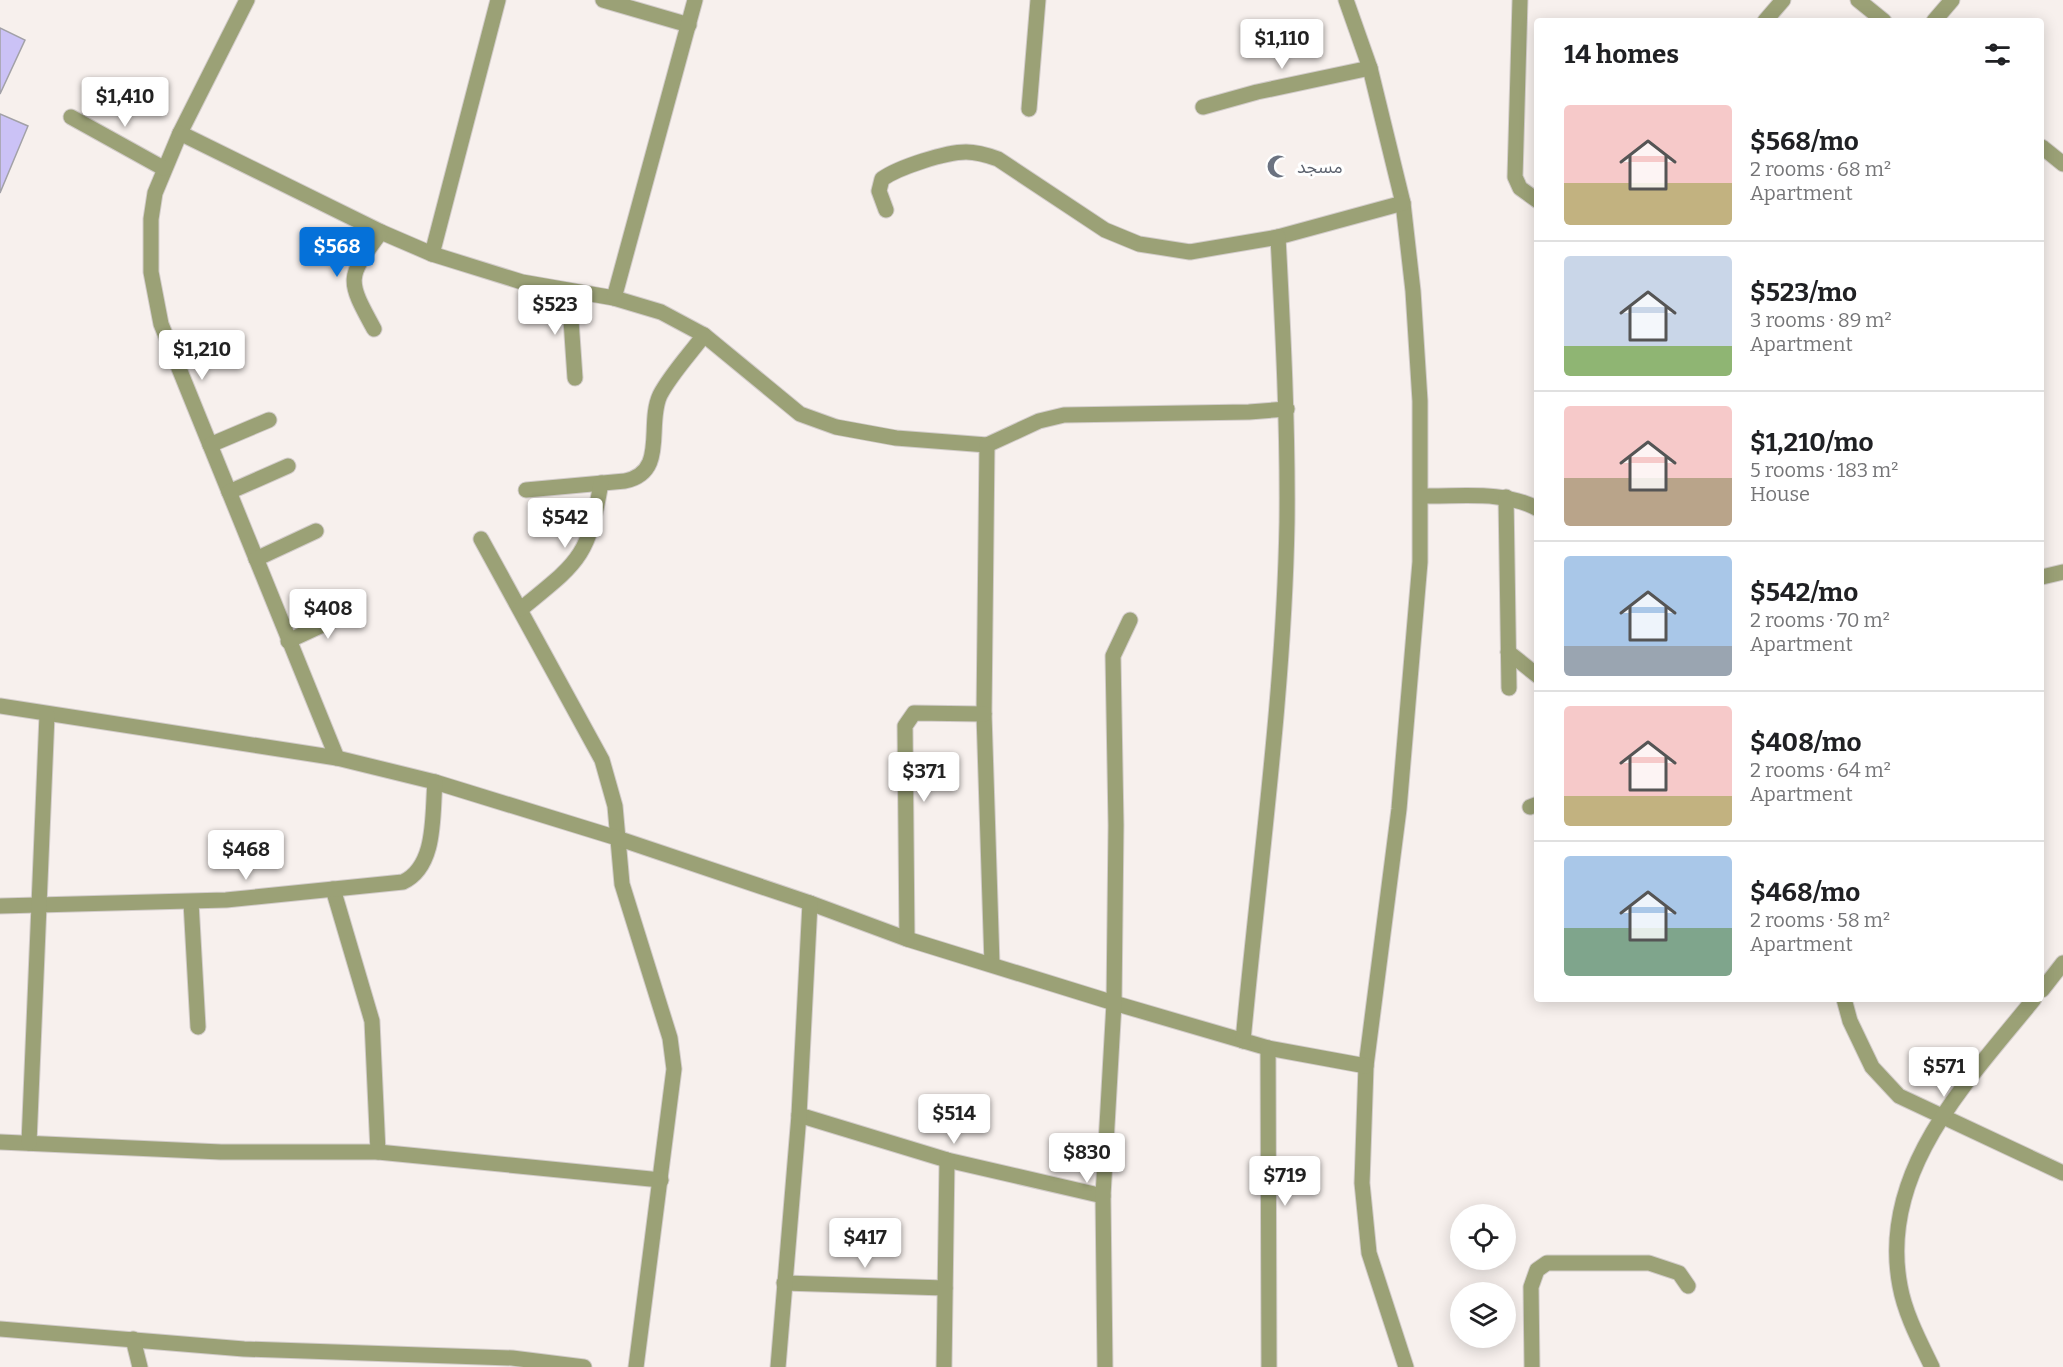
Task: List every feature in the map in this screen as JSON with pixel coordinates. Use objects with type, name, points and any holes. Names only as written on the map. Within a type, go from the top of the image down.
[{"type":"street","points":[[247,0],[163,168],[151,219],[150,263],[154,298],[161,324],[337,758]]},
{"type":"street","points":[[432,254],[498,0]]},
{"type":"street","points":[[603,0],[689,25]]},
{"type":"street","points":[[614,298],[695,0]]},
{"type":"street","points":[[1029,109],[1038,0]]},
{"type":"street","points":[[1346,0],[1370,68],[1403,203],[1413,291],[1422,496],[1420,562],[1399,809],[1366,1066],[1362,1183],[1369,1253],[1406,1367]]},
{"type":"street","points":[[1520,0],[1515,177],[1520,188],[1534,198]]},
{"type":"street","points":[[1768,18],[1783,0]]},
{"type":"street","points":[[1858,0],[1880,18]]},
{"type":"street","points":[[1937,18],[1952,0]]},
{"type":"street","points":[[1203,107],[1257,92],[1370,68]]},
{"type":"street","points":[[71,117],[163,168]]},
{"type":"street","points":[[180,133],[381,232],[432,254],[522,282],[614,298],[660,312],[704,335],[800,414],[836,427],[896,438],[987,445],[1038,421],[1064,415],[1249,412],[1287,409]]},
{"type":"street","points":[[2044,149],[2063,164]]},
{"type":"street","points":[[886,210],[879,184],[888,175],[946,155],[964,152],[981,153],[998,159],[1105,230],[1139,244],[1190,252],[1278,237],[1403,203]]},
{"type":"street","points":[[374,329],[354,293],[353,274],[381,232]]},
{"type":"street","points":[[1243,1041],[1281,630],[1287,524],[1287,409],[1278,237]]},
{"type":"street","points":[[569,291],[575,378]]},
{"type":"street","points":[[526,490],[633,479],[646,470],[653,455],[655,411],[661,394],[704,335]]},
{"type":"street","points":[[210,445],[269,420]]},
{"type":"street","points":[[987,445],[984,714],[992,964]]},
{"type":"street","points":[[229,492],[288,466]]},
{"type":"street","points":[[521,609],[567,571],[583,552],[592,531],[601,483]]},
{"type":"street","points":[[1422,496],[1506,497],[1534,507]]},
{"type":"street","points":[[1506,497],[1509,688]]},
{"type":"street","points":[[256,559],[316,531]]},
{"type":"street","points":[[481,539],[602,760],[615,806],[622,884],[629,914],[672,1047],[674,1069],[636,1367]]},
{"type":"street","points":[[2044,577],[2049,578],[2063,572]]},
{"type":"street","points":[[288,641],[355,610]]},
{"type":"street","points":[[1105,1367],[1103,1196],[1114,1003],[1116,825],[1113,656],[1130,620]]},
{"type":"street","points":[[1508,652],[1534,673]]},
{"type":"street","points":[[0,706],[46,715],[337,758],[435,782],[617,838],[810,903],[907,939],[1114,1003],[1268,1048],[1366,1066]]},
{"type":"street","points":[[907,939],[905,726],[914,713],[984,714]]},
{"type":"street","points":[[29,1143],[41,907],[46,715]]},
{"type":"street","points":[[0,906],[41,907],[192,902],[395,884],[417,874],[427,855],[435,782]]},
{"type":"street","points":[[333,889],[372,1021],[375,1046],[378,1152]]},
{"type":"street","points":[[192,902],[198,1027]]},
{"type":"street","points":[[778,1367],[799,1115],[810,903]]},
{"type":"street","points":[[2044,987],[2063,963]]},
{"type":"street","points":[[1845,1002],[1850,1021],[1872,1067],[1899,1096],[2063,1173]]},
{"type":"street","points":[[1932,1367],[1900,1287],[1897,1255],[1904,1195],[1942,1115],[2032,1002]]},
{"type":"street","points":[[1268,1048],[1269,1367]]},
{"type":"street","points":[[799,1115],[947,1160],[1103,1196]]},
{"type":"street","points":[[0,1142],[221,1152],[378,1152],[661,1180]]},
{"type":"street","points":[[944,1367],[947,1160]]},
{"type":"street","points":[[1532,1367],[1531,1287],[1538,1270],[1547,1263],[1649,1263],[1679,1273],[1688,1286]]},
{"type":"street","points":[[784,1283],[945,1288]]},
{"type":"street","points":[[0,1329],[244,1349],[512,1358],[584,1367]]},
{"type":"street","points":[[133,1339],[140,1367]]},
{"type":"building","points":[[0,28],[25,40],[0,94]]},
{"type":"building","points":[[0,114],[28,126],[0,193]]},
{"type":"place","name":"مسجد","points":[[1279,167]]}]
